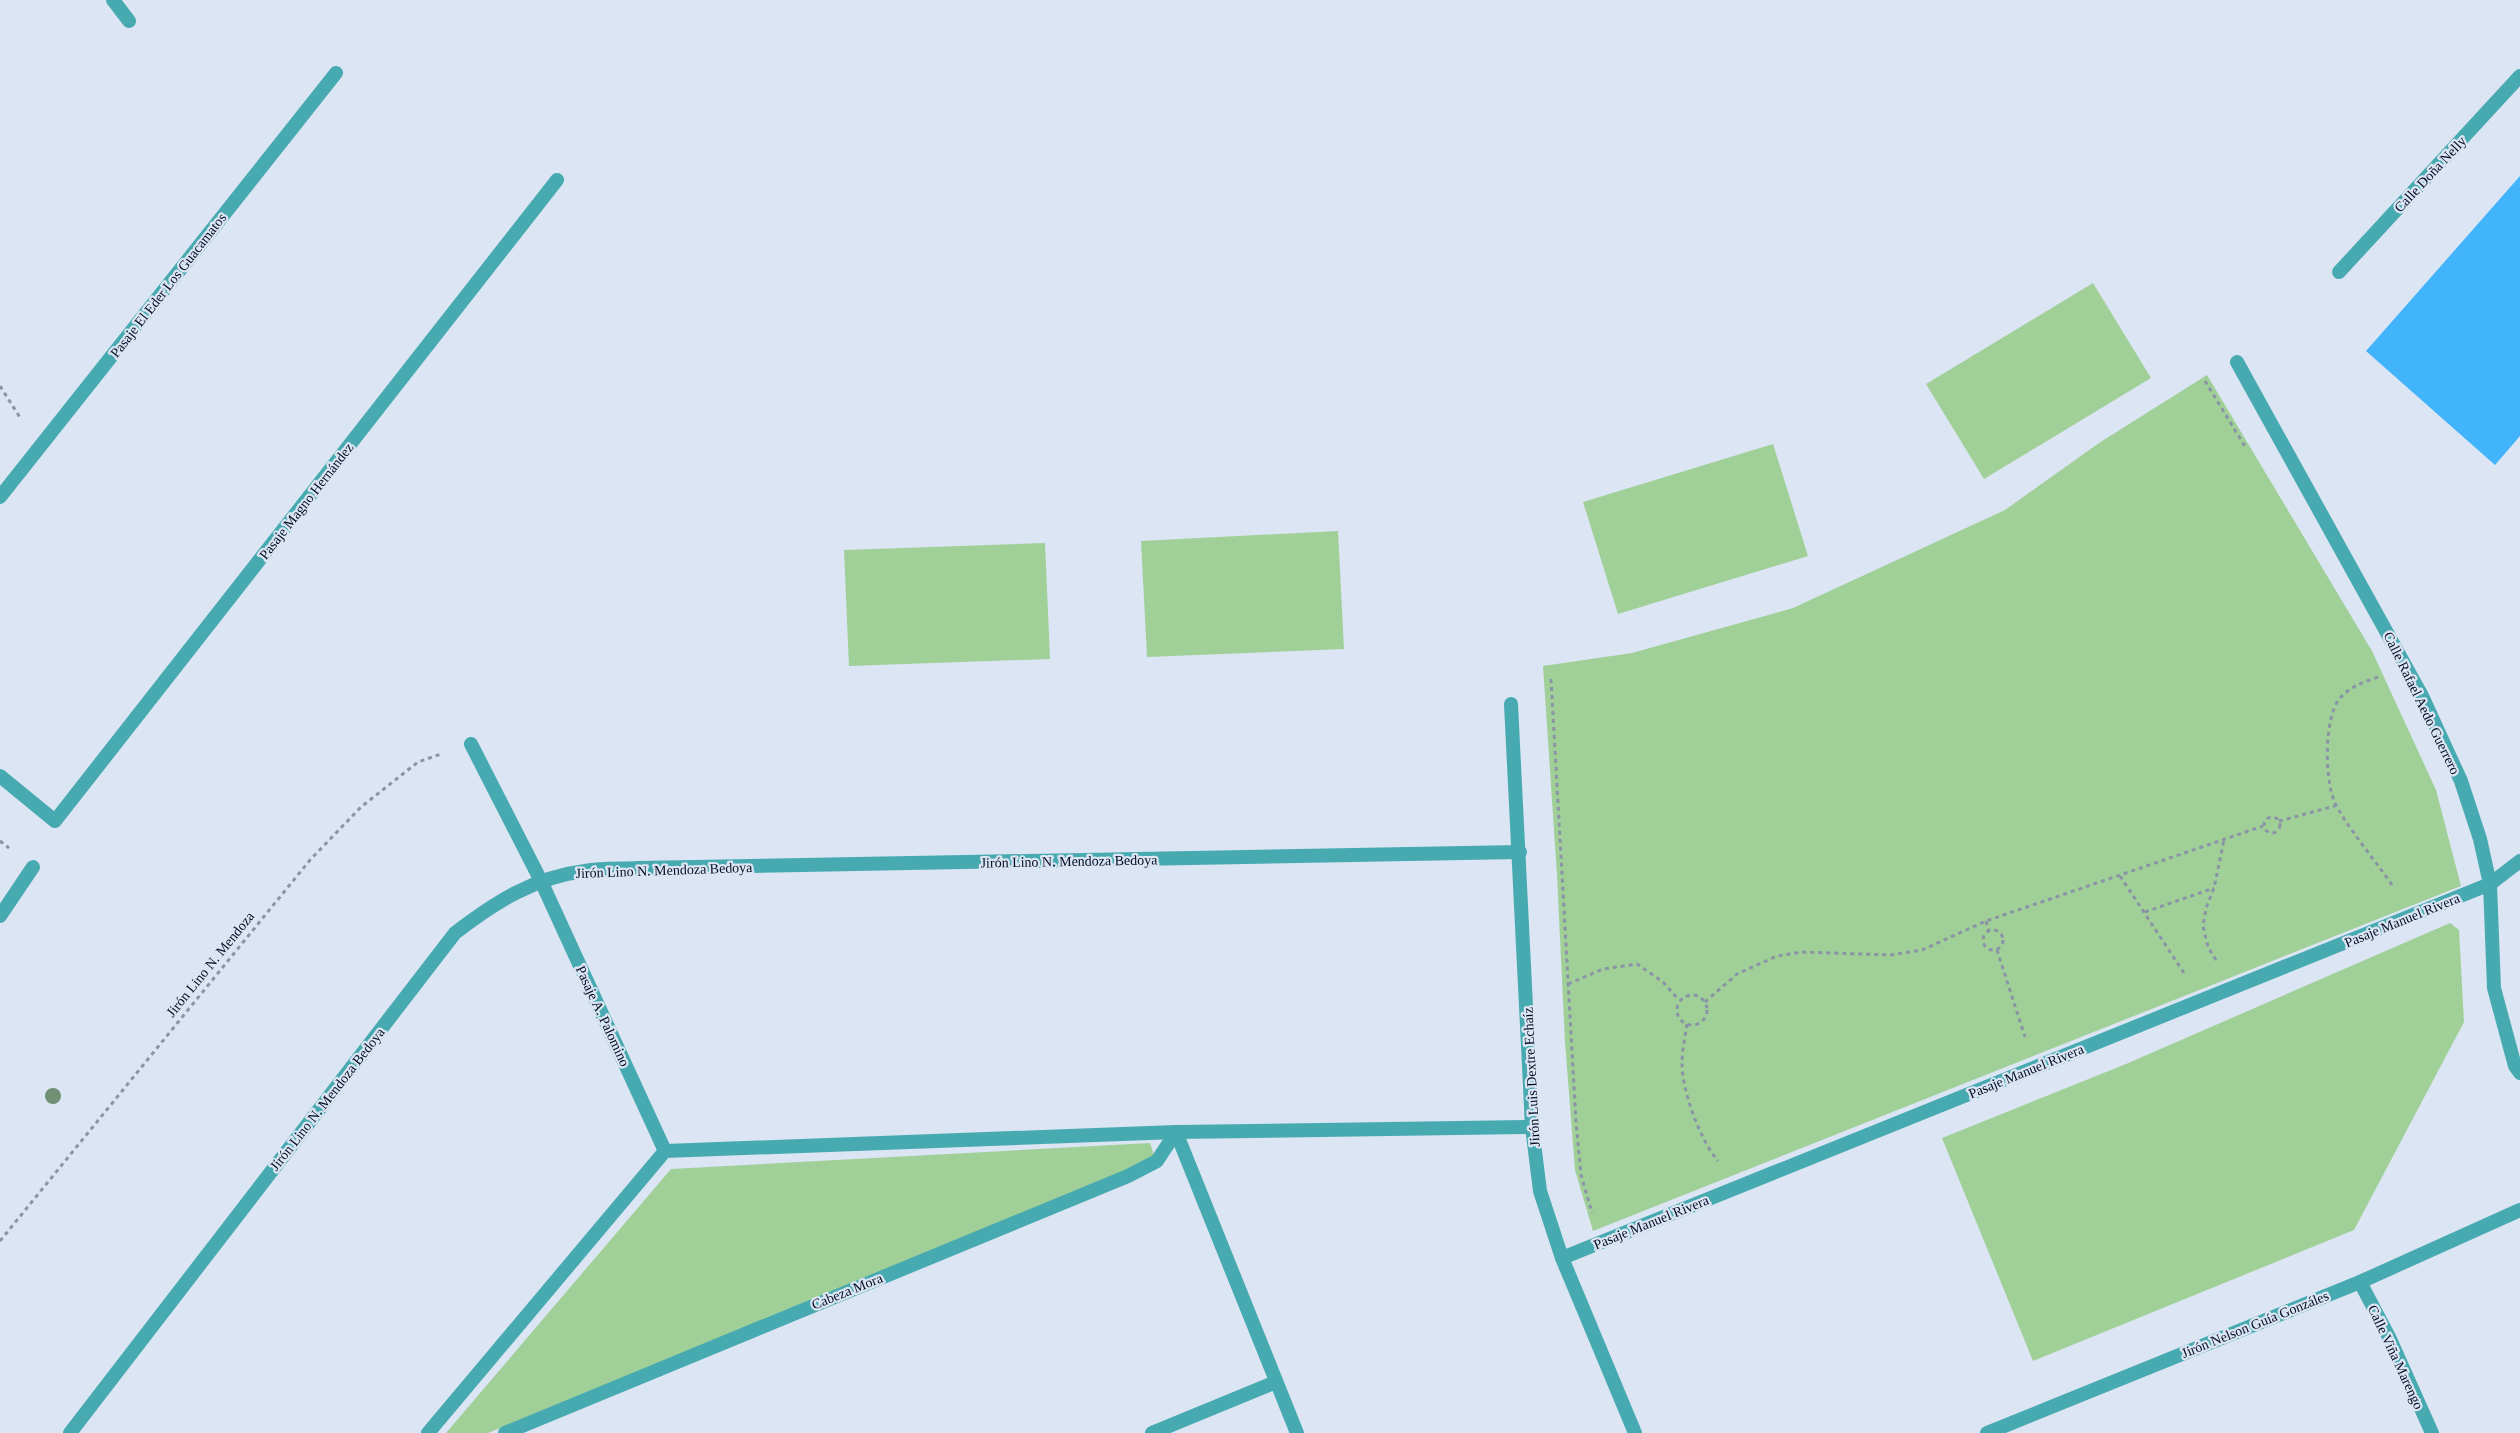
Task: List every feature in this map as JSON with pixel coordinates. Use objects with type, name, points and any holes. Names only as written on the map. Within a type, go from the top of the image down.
[{"type":"street","points":[[113,0],[129,21]]},
{"type":"street","name":"Pasaje El Eder Los Guacamatos","points":[[0,497],[336,73]]},
{"type":"street","name":"Calle Doña Nelly","points":[[2339,272],[2520,76]]},
{"type":"street","name":"Pasaje Magno Hernández","points":[[0,776],[55,821],[557,180]]},
{"type":"street","name":"Calle Rafael Aedo Guerrero","points":[[2237,362],[2422,696],[2460,781],[2480,839],[2490,884],[2494,988],[2515,1066],[2520,1073]]},
{"type":"street","name":"Jirón Luis Dextre Echaíz","points":[[1511,704],[1520,852],[1532,1126],[1540,1191],[1562,1258],[1635,1433]]},
{"type":"street","name":"Pasaje A. Palomino","points":[[472,744],[541,881],[665,1151]]},
{"type":"street","name":"Jirón Lino N. Mendoza Bedoya","points":[[70,1433],[455,933],[494,904],[541,881],[584,871],[638,868],[1520,852]]},
{"type":"street","name":"Pasaje Manuel Rivera","points":[[1562,1258],[2490,884],[2520,861]]},
{"type":"street","points":[[0,916],[33,867]]},
{"type":"street","points":[[428,1433],[665,1151],[1176,1132],[1532,1126]]},
{"type":"street","points":[[1176,1132],[1297,1433]]},
{"type":"street","name":"Cabeza Mora","points":[[505,1433],[1128,1176],[1157,1161],[1176,1132]]},
{"type":"street","name":"Jirón Nelson Guía Gonzáles","points":[[1987,1433],[2003,1430],[2360,1282],[2520,1210]]},
{"type":"street","name":"Calle Viña Marengo","points":[[2360,1282],[2390,1339],[2432,1433]]},
{"type":"street","points":[[1152,1433],[1276,1382]]},
{"type":"path","points":[[2205,381],[2247,449]]},
{"type":"path","points":[[0,386],[40,447]]},
{"type":"path","points":[[2373,669],[2382,686]]},
{"type":"path","points":[[2378,677],[2354,686],[2340,698],[2331,712],[2328,732],[2328,773],[2336,806],[2398,895]]},
{"type":"path","points":[[1551,679],[1581,1175],[1588,1206],[1596,1222]]},
{"type":"path","name":"Jirón Lino N. Mendoza","points":[[0,1241],[316,853],[361,807],[418,762],[472,744]]},
{"type":"path","points":[[2279,821],[2336,806]]},
{"type":"path","points":[[2273,816],[2279,821],[2280,826],[2274,834],[2267,832],[2263,826],[2265,818],[2273,816]]},
{"type":"path","points":[[1705,1002],[1737,974],[1777,956],[1802,952],[1890,955],[1922,950],[1986,921],[2263,826]]},
{"type":"path","points":[[2216,962],[2208,947],[2204,926],[2206,908],[2214,888],[2224,840]]},
{"type":"path","points":[[2120,876],[2189,982]]},
{"type":"path","points":[[2145,912],[2214,888]]},
{"type":"path","points":[[1986,921],[1989,931]]},
{"type":"path","points":[[1992,929],[2000,932],[2003,939],[2002,946],[1997,950],[1988,949],[1982,942],[1984,933],[1992,929]]},
{"type":"path","points":[[1997,950],[2028,1046]]},
{"type":"path","points":[[1568,984],[1603,969],[1638,964],[1663,982],[1679,1000]]},
{"type":"path","points":[[1687,994],[1697,995],[1705,1002],[1707,1011],[1704,1020],[1696,1025],[1687,1024],[1678,1019],[1676,1009],[1679,1000],[1687,994]]},
{"type":"path","points":[[1687,1024],[1682,1064],[1694,1118],[1711,1153],[1721,1164]]},
{"type":"green space","points":[[2093,283],[2151,378],[1984,479],[1926,384]]},
{"type":"green space","points":[[2207,375],[2372,651],[2436,790],[2461,886],[1593,1231],[1575,1170],[1565,1042],[1557,875],[1543,666],[1632,653],[1793,608],[2005,510],[2099,443]]},
{"type":"green space","points":[[1773,444],[1808,556],[1618,614],[1583,502]]},
{"type":"green space","points":[[1338,531],[1344,649],[1147,657],[1141,541]]},
{"type":"green space","points":[[1045,543],[1050,659],[849,666],[844,550]]},
{"type":"green space","points":[[2450,923],[2459,930],[2464,1022],[2354,1230],[2033,1361],[1942,1138],[2126,1064]]},
{"type":"green space","points":[[1150,1143],[1155,1158],[488,1433],[446,1433],[671,1169]]},
{"type":"building","points":[[2520,176],[2520,436],[2495,465],[2366,351]]}]
